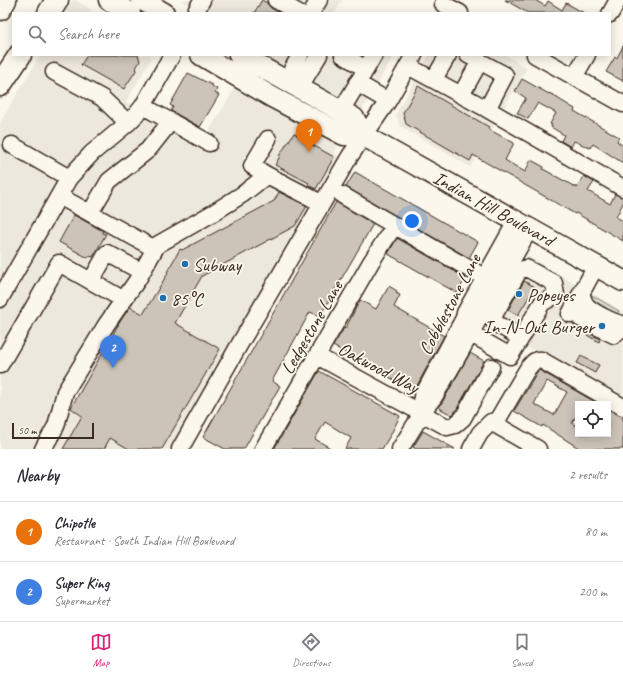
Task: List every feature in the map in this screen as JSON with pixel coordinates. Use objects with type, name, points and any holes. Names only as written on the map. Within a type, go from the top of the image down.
[{"type":"highway","points":[[0,9],[5,0]]},
{"type":"highway","points":[[50,12],[57,0]]},
{"type":"highway","points":[[0,86],[19,56]]},
{"type":"main road","points":[[108,0],[128,12]]},
{"type":"main road","points":[[203,56],[272,97],[344,135],[364,136]]},
{"type":"main road","points":[[241,56],[354,118],[364,136]]},
{"type":"main road","name":"Indian Hill Boulevard","points":[[364,136],[524,224],[623,281]]},
{"type":"street","points":[[196,12],[202,0]]},
{"type":"street","points":[[276,0],[297,12]]},
{"type":"street","points":[[312,12],[319,0]]},
{"type":"street","points":[[611,12],[618,0]]},
{"type":"street","points":[[442,6],[457,12]]},
{"type":"street","points":[[2,292],[69,178],[92,153],[128,123],[143,106],[171,56]]},
{"type":"street","points":[[293,85],[300,56]]},
{"type":"street","points":[[293,85],[318,56]]},
{"type":"street","points":[[341,111],[370,62],[347,56]]},
{"type":"street","points":[[434,79],[447,56]]},
{"type":"street","points":[[537,56],[623,104]]},
{"type":"street","points":[[574,77],[586,56]]},
{"type":"street","points":[[461,95],[474,58],[505,75],[487,109]]},
{"type":"street","points":[[180,449],[321,204],[350,156],[388,101],[411,60],[434,79],[622,186]]},
{"type":"street","points":[[54,72],[102,98],[128,123]]},
{"type":"street","points":[[357,83],[388,101]]},
{"type":"street","points":[[143,106],[209,143]]},
{"type":"street","points":[[90,213],[109,181],[148,150],[171,121]]},
{"type":"street","points":[[268,139],[252,166],[321,204]]},
{"type":"street","points":[[12,145],[69,178]]},
{"type":"street","points":[[43,449],[56,426],[66,392],[106,325],[142,272],[157,245],[231,202],[267,175]]},
{"type":"street","points":[[342,195],[394,226],[486,277]]},
{"type":"street","points":[[59,196],[155,249]]},
{"type":"street","name":"Cobblestone Lane","points":[[465,330],[465,313],[486,277],[524,224]]},
{"type":"street","name":"Cobblestone Lane","points":[[400,449],[424,409],[434,397],[465,330],[524,224]]},
{"type":"street","name":"Ledgestone Lane","points":[[263,449],[371,262],[394,226]]},
{"type":"street","points":[[91,281],[107,253],[142,272]]},
{"type":"street","points":[[0,365],[59,263],[124,300]]},
{"type":"street","points":[[581,293],[584,302],[588,307],[623,325],[614,335],[582,319],[571,311],[581,293],[596,266]]},
{"type":"street","points":[[465,330],[510,356],[521,338]]},
{"type":"street","name":"Oakwood Way","points":[[317,356],[424,409],[442,425],[451,427],[463,418],[492,367]]},
{"type":"street","points":[[471,449],[480,433],[493,423],[528,368],[535,360],[538,359],[623,407]]},
{"type":"street","points":[[493,423],[538,449]]},
{"type":"shaded area","points":[[72,0],[75,0],[90,9],[92,12],[65,12]]},
{"type":"shaded area","points":[[182,0],[342,0],[336,12],[200,12]]},
{"type":"shaded area","points":[[39,56],[150,56],[151,59],[126,102],[200,146],[254,56],[393,56],[367,102],[333,153],[356,162],[190,449],[0,449],[0,123]]},
{"type":"shaded area","points":[[428,56],[508,56],[527,68],[470,167],[400,126],[396,114]]},
{"type":"shaded area","points":[[528,256],[623,312],[623,401],[486,324]]},
{"type":"shaded area","points":[[590,294],[619,311],[616,315],[591,305]]},
{"type":"building","points":[[262,0],[278,12],[255,12]]},
{"type":"building","points":[[505,0],[535,0],[545,6],[548,1],[562,10],[566,3],[582,12],[526,12]]},
{"type":"building","points":[[623,46],[623,81],[606,72],[615,57],[617,58]]},
{"type":"building","points":[[86,56],[138,56],[140,61],[136,68],[137,69],[124,89],[81,65]]},
{"type":"building","points":[[188,73],[212,85],[217,89],[215,93],[219,95],[200,127],[171,111],[173,107],[170,105]]},
{"type":"building","points":[[522,79],[557,97],[575,109],[574,111],[619,137],[617,141],[623,146],[623,163],[593,144],[590,148],[574,141],[571,147],[561,141],[564,135],[551,127],[552,125],[550,124],[556,113],[538,103],[528,119],[517,113],[526,98],[515,91]]},
{"type":"building","points":[[418,86],[489,127],[488,129],[514,143],[505,160],[525,172],[531,160],[544,167],[543,169],[577,188],[584,176],[594,182],[588,191],[610,204],[615,194],[623,197],[623,203],[616,217],[623,221],[623,241],[473,155],[470,161],[406,124],[403,113]]},
{"type":"building","points":[[294,133],[334,157],[316,189],[308,185],[309,183],[275,165]]},
{"type":"building","points":[[355,172],[478,242],[469,258],[346,187]]},
{"type":"building","points":[[279,192],[307,206],[295,226],[202,276],[175,323],[220,349],[162,449],[129,449],[110,438],[104,449],[63,449],[82,416],[71,408],[121,320],[130,307],[143,314],[168,273],[167,272],[180,249],[182,250],[274,201]]},
{"type":"building","points":[[336,202],[373,224],[320,316],[310,312],[272,381],[280,386],[244,449],[225,449],[203,437]]},
{"type":"building","points":[[74,215],[106,234],[93,257],[89,256],[88,258],[59,242]]},
{"type":"building","points":[[397,238],[466,278],[457,293],[388,254]]},
{"type":"building","points":[[524,281],[535,287],[518,315],[508,310]]},
{"type":"building","points":[[389,286],[400,295],[394,307],[444,336],[414,391],[333,346],[344,328],[345,329],[360,300],[376,309]]},
{"type":"building","points":[[579,328],[600,339],[599,342],[578,330]]},
{"type":"building","points":[[470,353],[484,361],[452,415],[439,408]]},
{"type":"building","points":[[581,356],[599,365],[595,373],[577,363]]},
{"type":"building","points":[[539,370],[594,401],[575,401],[575,418],[572,423],[575,425],[575,437],[611,437],[611,410],[623,416],[623,449],[580,449],[543,425],[542,427],[514,411]],"holes":[[[547,381],[567,392],[554,415],[534,404]]]},
{"type":"building","points":[[319,371],[400,416],[382,449],[345,449],[351,438],[325,422],[315,439],[332,449],[274,449]]},
{"type":"building","points":[[423,431],[455,449],[416,449],[413,447]]},
{"type":"place","name":"Chipotle","points":[[309,152]]},
{"type":"place","name":"Subway","points":[[185,264]]},
{"type":"place","name":"Popeyes","points":[[519,294]]},
{"type":"place","name":"85°C","points":[[163,298]]},
{"type":"place","name":"In-N-Out Burger","points":[[602,326]]},
{"type":"place","name":"Super King","points":[[113,368]]}]
